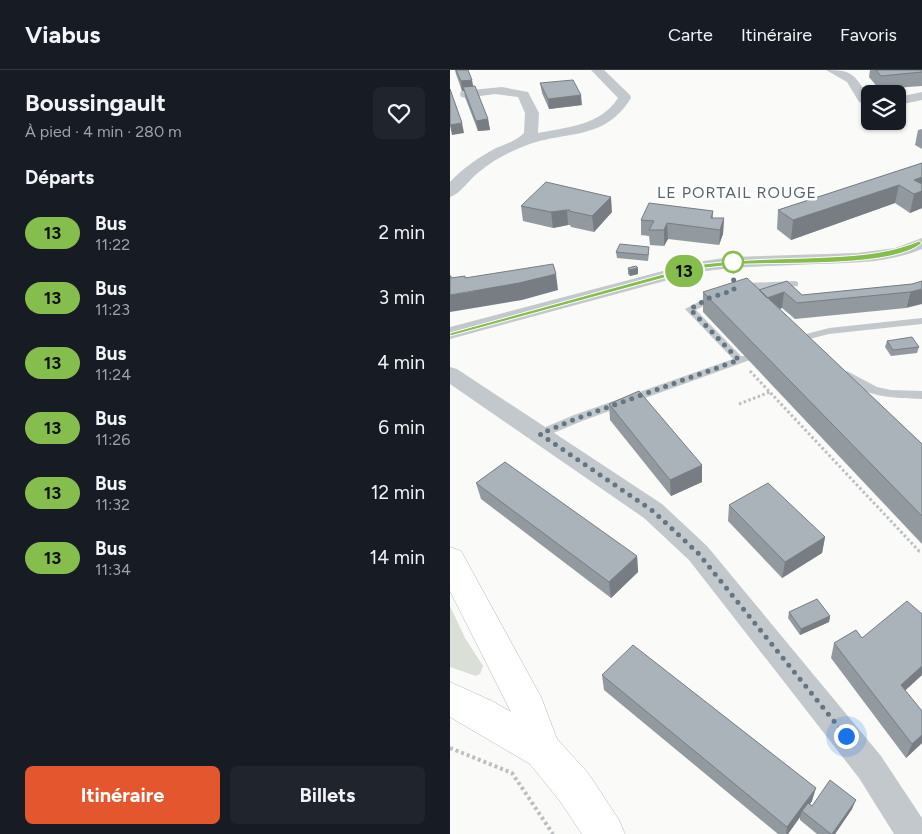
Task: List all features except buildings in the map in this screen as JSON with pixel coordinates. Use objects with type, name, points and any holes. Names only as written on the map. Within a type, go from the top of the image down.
[{"type":"main road","points":[[450,560],[528,709],[543,751]]},
{"type":"main road","points":[[450,699],[479,713],[543,751],[574,787],[605,834]]},
{"type":"street","points":[[450,192],[458,180],[485,160],[523,142],[590,126],[610,117],[622,106],[625,98],[598,70]]},
{"type":"street","points":[[832,70],[852,81],[861,96]]},
{"type":"street","points":[[466,94],[497,89],[512,90],[523,95],[532,113],[532,134],[523,142]]},
{"type":"street","points":[[906,99],[922,96]]},
{"type":"street","points":[[450,333],[696,267],[731,262],[857,258],[898,253],[922,243]]},
{"type":"street","points":[[450,374],[653,511],[698,553],[870,767],[913,834]]},
{"type":"lane","points":[[540,434],[578,418],[743,359],[690,309],[709,298],[747,286],[795,284]]},
{"type":"lane","points":[[790,342],[810,340],[829,331],[922,321]]},
{"type":"lane","points":[[841,368],[861,386],[872,390],[882,393],[922,395]]},
{"type":"path","points":[[752,373],[919,552],[922,550]]},
{"type":"path","points":[[739,404],[770,392]]},
{"type":"path","points":[[450,748],[512,773],[553,834]]},
{"type":"shaded area","points":[[450,606],[465,638],[483,666],[480,674],[476,676],[450,667]]},
{"type":"bus line","name":"13","points":[[450,333],[696,267],[731,262],[857,258],[898,253],[922,243]]},
{"type":"district","name":"LE PORTAIL ROUGE","points":[[737,192]]},
{"type":"route","points":[[733,262],[734,290],[709,298],[690,309],[739,360],[578,418],[540,434],[653,511],[698,553],[846,736]]}]
